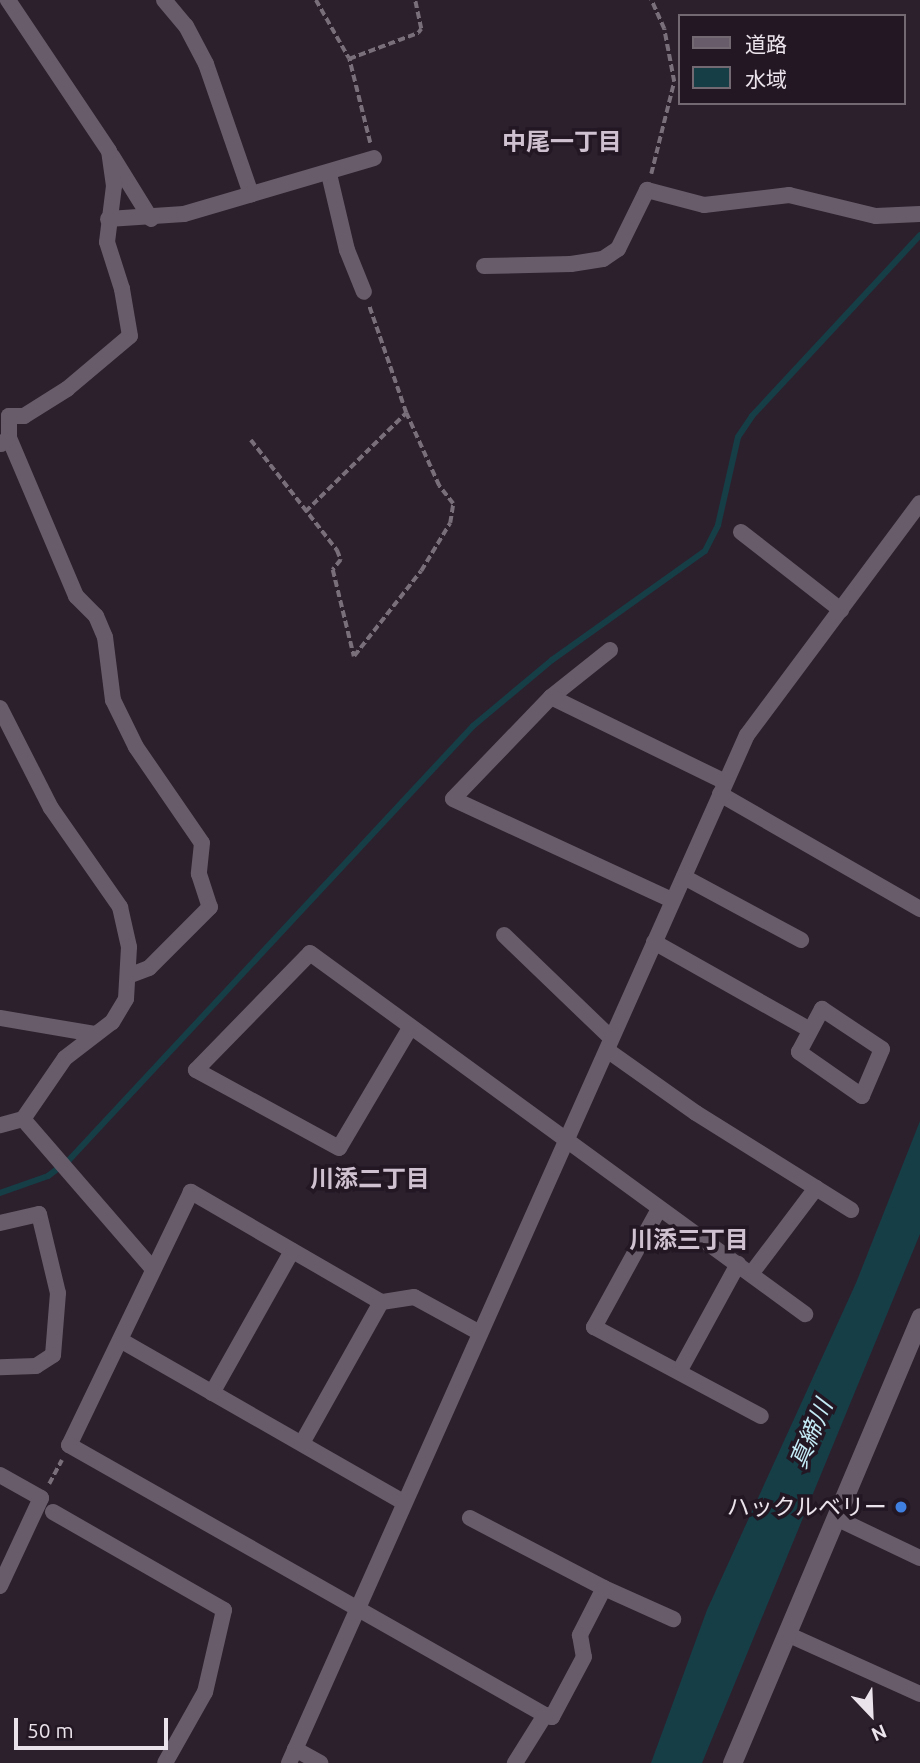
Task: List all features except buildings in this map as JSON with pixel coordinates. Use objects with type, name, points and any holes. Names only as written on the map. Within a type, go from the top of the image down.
[{"type":"street","points":[[8,0],[151,219]]},
{"type":"street","points":[[164,0],[186,26],[206,64],[251,194]]},
{"type":"street","points":[[109,151],[114,186],[107,242],[122,289],[130,336],[67,388],[24,416],[5,409],[4,441],[76,596],[96,616],[105,637],[119,712],[136,747],[202,843],[199,874],[210,907],[149,968],[128,976]]},
{"type":"street","points":[[108,219],[151,219],[329,174],[374,158]]},
{"type":"street","points":[[329,174],[346,250],[364,292]]},
{"type":"street","points":[[484,266],[571,264],[603,259],[618,249],[648,190],[704,205],[789,195],[876,216],[920,214]]},
{"type":"street","points":[[320,1763],[292,1756],[356,1607],[747,735],[920,504]]},
{"type":"street","points":[[741,532],[841,610]]},
{"type":"street","points":[[610,650],[551,697],[453,799],[672,900]]},
{"type":"street","points":[[551,697],[722,788],[920,909]]},
{"type":"street","points":[[0,708],[51,808],[120,907],[129,947],[126,999],[112,1022],[65,1058],[23,1119],[0,1125]]},
{"type":"street","points":[[684,877],[801,940]]},
{"type":"street","points":[[504,935],[609,1044],[696,1113],[851,1210]]},
{"type":"street","points":[[654,942],[810,1030]]},
{"type":"street","points":[[410,1028],[339,1148],[196,1070],[310,953],[805,1314]]},
{"type":"street","points":[[821,1009],[882,1049],[862,1096],[799,1052],[810,1030],[821,1009]]},
{"type":"street","points":[[0,1018],[95,1034]]},
{"type":"street","points":[[23,1119],[153,1269]]},
{"type":"street","points":[[680,1370],[744,1269],[816,1188]]},
{"type":"street","points":[[480,1333],[414,1297],[381,1302],[191,1192],[153,1269],[122,1341],[69,1445],[551,1717],[584,1657],[580,1635],[604,1588]]},
{"type":"street","points":[[659,1209],[594,1327],[680,1370],[761,1416]]},
{"type":"street","points":[[0,1223],[39,1214],[58,1293],[53,1354],[36,1366],[0,1367]]},
{"type":"street","points":[[212,1394],[292,1251]]},
{"type":"street","points":[[302,1443],[381,1302]]},
{"type":"street","points":[[732,1763],[920,1317]]},
{"type":"street","points":[[122,1341],[403,1502]]},
{"type":"street","points":[[0,1475],[41,1498],[0,1586]]},
{"type":"street","points":[[53,1512],[224,1610],[205,1692],[165,1763]]},
{"type":"street","points":[[470,1518],[604,1588],[673,1619]]},
{"type":"street","points":[[836,1518],[918,1553]]},
{"type":"street","points":[[787,1634],[920,1694]]},
{"type":"street","points":[[515,1763],[545,1715]]},
{"type":"path","points":[[316,0],[349,59],[374,158]]},
{"type":"path","points":[[349,59],[418,33],[415,0]]},
{"type":"path","points":[[648,190],[674,82],[664,29],[652,0]]},
{"type":"path","points":[[251,440],[341,560],[333,570],[354,656],[369,633],[393,610],[450,523],[453,504],[439,486],[405,413],[364,292]]},
{"type":"path","points":[[305,512],[405,413]]},
{"type":"path","points":[[41,1498],[69,1445]]},
{"type":"water","name":"真締川","points":[[920,1121],[920,1234],[702,1763],[651,1763],[707,1610],[856,1283]]},
{"type":"waterway","points":[[0,1193],[48,1176],[69,1160],[473,726],[552,660],[705,551],[718,525],[738,437],[752,416],[920,235]]},
{"type":"place","name":"ハックルベリー","points":[[901,1507]]},
{"type":"district","name":"中尾一丁目","points":[[562,142]]},
{"type":"district","name":"川添二丁目","points":[[370,1179]]},
{"type":"district","name":"川添三丁目","points":[[689,1240]]}]
